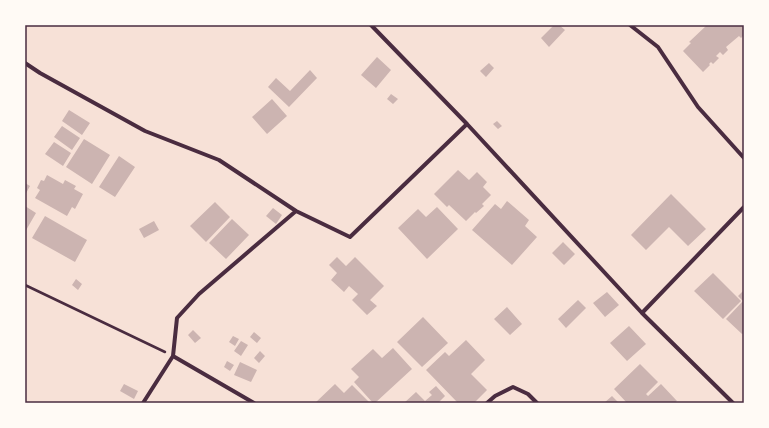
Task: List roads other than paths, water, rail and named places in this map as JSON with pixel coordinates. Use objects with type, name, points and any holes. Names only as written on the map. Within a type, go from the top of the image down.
[{"type":"street","points":[[371,25],[467,124],[642,313],[733,403]]},
{"type":"street","points":[[630,25],[658,47],[698,107],[744,158]]},
{"type":"street","points":[[25,63],[40,73],[145,131],[219,160],[296,211],[350,237],[467,124]]},
{"type":"street","points":[[642,313],[744,207]]},
{"type":"street","points":[[143,403],[173,356],[177,318],[199,294],[296,211]]},
{"type":"street","points":[[173,356],[254,403]]},
{"type":"street","points":[[487,403],[495,396],[513,387],[528,394],[537,403]]}]
